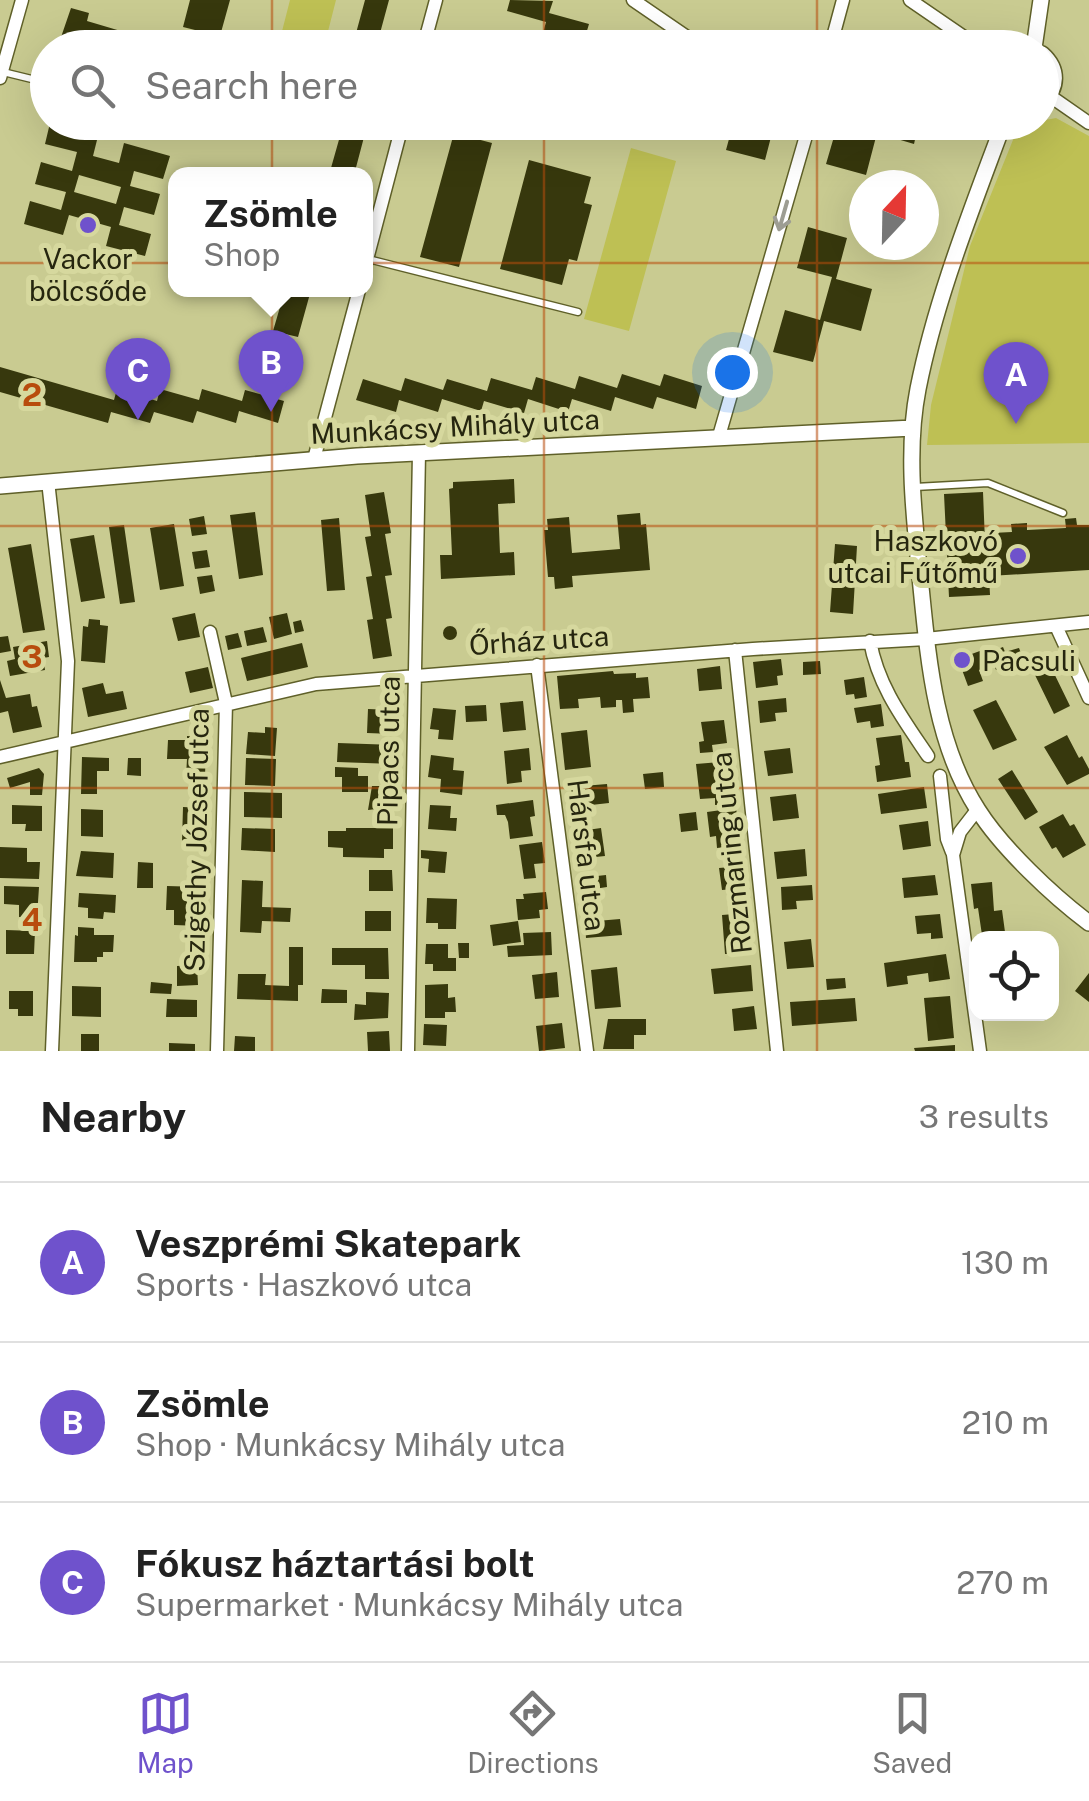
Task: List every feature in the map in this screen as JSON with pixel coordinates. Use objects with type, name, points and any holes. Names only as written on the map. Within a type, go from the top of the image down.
[{"type":"street","points":[[1,74],[22,0]]},
{"type":"street","points":[[428,30],[436,0]]},
{"type":"street","points":[[632,0],[676,30]]},
{"type":"street","points":[[835,30],[843,0]]},
{"type":"street","points":[[910,0],[954,30]]},
{"type":"street","points":[[1037,30],[1041,0]]},
{"type":"street","points":[[1059,106],[1089,123]]},
{"type":"street","points":[[373,238],[398,140]]},
{"type":"street","points":[[719,436],[805,140]]},
{"type":"street","points":[[998,140],[950,276],[918,389],[913,487],[926,640],[937,708],[977,810],[1055,895],[1089,923]]},
{"type":"street","points":[[314,459],[357,297]]},
{"type":"street","name":"Munkácsy Mihály utca","points":[[0,486],[314,459],[914,428]]},
{"type":"street","name":"Pipacs utca","points":[[408,1051],[419,453]]},
{"type":"street","points":[[48,481],[68,661],[52,1051]]},
{"type":"street","name":"Őrház utca","points":[[0,756],[316,684],[537,664],[926,640],[1089,622]]},
{"type":"street","points":[[1056,626],[1089,698]]},
{"type":"street","name":"Szigethy József utca","points":[[210,632],[226,703],[216,1051]]},
{"type":"street","points":[[870,642],[886,694],[928,756]]},
{"type":"street","name":"Rozmaring utca","points":[[735,650],[777,1051]]},
{"type":"street","name":"Hársfa utca","points":[[537,664],[587,1051]]},
{"type":"street","points":[[940,776],[980,1051]]},
{"type":"street","points":[[953,855],[960,832],[977,810]]},
{"type":"lane","points":[[1,74],[30,80]]},
{"type":"lane","points":[[373,262],[578,312]]},
{"type":"lane","points":[[913,487],[988,483],[1063,513]]},
{"type":"shaded area","points":[[290,0],[336,0],[328,30],[282,30]]},
{"type":"shaded area","points":[[1059,120],[1089,136],[1089,443],[927,445],[931,405],[970,246],[1013,140],[1059,140]]},
{"type":"shaded area","points":[[631,148],[676,161],[629,331],[584,319]]},
{"type":"building","points":[[190,0],[230,0],[222,30],[183,27]]},
{"type":"building","points":[[365,0],[389,0],[381,30],[357,30]]},
{"type":"building","points":[[510,0],[553,1],[549,13],[589,24],[587,30],[544,30],[546,22],[507,11]]},
{"type":"building","points":[[71,8],[89,13],[87,21],[117,30],[63,30]]},
{"type":"building","points":[[46,140],[97,140],[93,156],[119,163],[124,143],[170,156],[163,179],[134,171],[130,186],[160,194],[154,215],[124,207],[119,225],[151,234],[145,256],[106,246],[111,227],[69,215],[63,235],[24,224],[30,201],[61,210],[66,192],[35,184],[41,162],[72,171],[77,152],[45,144]],"holes":[[[79,175],[121,187],[116,204],[74,192]]]},
{"type":"building","points":[[339,140],[363,140],[356,167],[331,167]]},
{"type":"building","points":[[452,140],[492,143],[459,267],[420,257]]},
{"type":"building","points":[[729,140],[770,140],[765,160],[726,150]]},
{"type":"building","points":[[833,140],[875,140],[867,170],[826,164]]},
{"type":"building","points":[[529,160],[591,177],[584,203],[592,205],[577,261],[569,259],[562,285],[500,269]]},
{"type":"building","points":[[808,227],[847,238],[836,279],[872,289],[861,331],[824,321],[813,362],[773,352],[785,310],[820,320],[832,277],[797,268]]},
{"type":"building","points":[[283,297],[309,297],[298,337],[273,331]]},
{"type":"building","points":[[0,367],[114,400],[117,389],[157,401],[160,389],[199,400],[202,389],[242,401],[245,390],[284,401],[278,423],[239,411],[236,423],[197,411],[193,423],[154,412],[150,423],[111,412],[108,423],[0,392]]},
{"type":"building","points":[[622,374],[660,386],[664,374],[702,386],[696,409],[657,397],[653,409],[615,397],[611,411],[572,399],[568,412],[528,399],[524,413],[484,401],[481,411],[442,399],[438,412],[399,400],[396,412],[356,400],[363,379],[401,391],[405,378],[443,390],[447,379],[487,391],[491,378],[532,390],[536,377],[575,389],[579,376],[617,388]]},
{"type":"building","points":[[514,479],[515,503],[498,504],[500,553],[514,552],[515,575],[441,579],[440,555],[452,555],[449,489],[453,482]]},
{"type":"building","points":[[384,492],[391,533],[385,534],[392,575],[385,576],[392,618],[386,619],[392,656],[373,659],[367,620],[373,619],[366,577],[372,576],[365,537],[371,536],[365,495]]},
{"type":"building","name":"Haszkovó utcai Fűtőmű","points":[[983,492],[985,542],[992,542],[992,533],[1012,532],[1011,524],[1027,523],[1027,530],[1066,528],[1065,519],[1076,518],[1077,525],[1089,525],[1089,570],[989,576],[990,595],[949,597],[944,494]]},
{"type":"building","points":[[255,512],[263,575],[239,579],[230,515]]},
{"type":"building","points":[[640,513],[641,525],[646,524],[650,570],[572,576],[573,587],[555,589],[554,577],[548,577],[544,530],[548,530],[547,519],[569,517],[572,553],[620,549],[617,515]]},
{"type":"building","points":[[204,516],[207,534],[192,536],[189,519]]},
{"type":"building","points":[[339,518],[345,590],[327,591],[321,520]]},
{"type":"building","points":[[174,524],[184,586],[160,590],[150,528]]},
{"type":"building","points":[[124,525],[135,602],[120,604],[109,527]]},
{"type":"building","points":[[94,535],[105,598],[81,602],[70,539]]},
{"type":"building","points":[[31,544],[45,630],[23,633],[8,548]]},
{"type":"building","points":[[835,544],[857,546],[853,614],[830,612]]},
{"type":"building","points":[[207,550],[210,567],[195,569],[192,552]]},
{"type":"building","points":[[212,575],[215,591],[200,594],[197,577]]},
{"type":"building","points":[[195,613],[200,637],[178,641],[172,618]]},
{"type":"building","points":[[287,613],[292,634],[274,639],[269,617]]},
{"type":"building","points":[[89,619],[108,626],[105,663],[81,661],[83,626],[88,627]]},
{"type":"building","points":[[301,620],[304,631],[295,633],[293,622]]},
{"type":"building","points":[[450,626],[457,633],[450,640],[443,633]]},
{"type":"building","points":[[263,627],[267,642],[247,646],[244,631]]},
{"type":"building","points":[[238,633],[242,647],[228,650],[225,636]]},
{"type":"building","points":[[8,636],[11,651],[0,653],[0,637]]},
{"type":"building","points":[[47,641],[49,657],[43,658],[45,670],[10,676],[7,661],[15,659],[13,647]]},
{"type":"building","points":[[302,643],[308,667],[247,681],[241,658]]},
{"type":"building","points":[[1003,647],[1005,652],[1019,648],[1025,664],[996,670],[994,664],[979,670],[983,681],[968,686],[958,659]]},
{"type":"building","points":[[781,659],[783,675],[777,676],[778,685],[756,688],[753,662]]},
{"type":"building","points":[[820,661],[821,674],[803,675],[803,662]]},
{"type":"building","points":[[1050,665],[1070,706],[1054,714],[1034,673]]},
{"type":"building","points":[[720,666],[722,689],[699,691],[697,669]]},
{"type":"building","points":[[208,667],[213,688],[190,693],[185,672]]},
{"type":"building","points":[[636,673],[636,678],[648,677],[650,698],[633,699],[634,712],[623,713],[622,700],[616,700],[616,707],[601,708],[600,697],[578,699],[579,708],[560,709],[557,676]]},
{"type":"building","points":[[864,677],[867,697],[855,699],[854,694],[846,695],[844,680]]},
{"type":"building","points":[[0,680],[6,698],[30,694],[42,727],[13,733],[8,711],[0,713]]},
{"type":"building","points":[[103,683],[106,694],[123,691],[127,709],[88,717],[82,688]]},
{"type":"building","points":[[786,698],[787,712],[775,713],[776,721],[760,723],[758,701]]},
{"type":"building","points":[[996,700],[1017,740],[993,750],[973,710]]},
{"type":"building","points":[[523,701],[526,730],[503,732],[500,703]]},
{"type":"building","points":[[881,704],[884,726],[871,728],[870,721],[857,723],[854,708]]},
{"type":"building","points":[[486,705],[487,721],[466,722],[465,706]]},
{"type":"building","points":[[433,708],[456,710],[453,740],[438,739],[439,730],[430,729]]},
{"type":"building","points":[[368,709],[394,710],[393,734],[367,733]]},
{"type":"building","points":[[724,720],[727,743],[712,745],[713,752],[700,753],[699,742],[704,741],[701,722]]},
{"type":"building","points":[[265,727],[277,728],[275,756],[246,754],[248,732],[265,733]]},
{"type":"building","points":[[587,730],[591,767],[565,770],[561,733]]},
{"type":"building","points":[[901,735],[911,777],[877,782],[875,766],[880,765],[876,738]]},
{"type":"building","points":[[1067,735],[1089,774],[1067,785],[1044,747]]},
{"type":"building","points":[[187,736],[206,737],[205,778],[186,777],[187,759],[167,759],[168,740],[187,740]]},
{"type":"building","points":[[338,743],[395,745],[394,764],[337,762]]},
{"type":"building","points":[[529,748],[531,770],[521,771],[522,782],[507,784],[504,751]]},
{"type":"building","points":[[790,748],[793,773],[768,776],[764,751]]},
{"type":"building","points":[[431,755],[454,758],[453,770],[464,771],[462,795],[440,792],[441,779],[428,777]]},
{"type":"building","points":[[82,757],[109,758],[109,771],[97,771],[97,794],[81,794]]},
{"type":"building","points":[[128,758],[141,758],[141,776],[127,775]]},
{"type":"building","points":[[246,758],[276,759],[275,786],[245,785]]},
{"type":"building","points":[[732,761],[736,803],[715,805],[715,798],[700,799],[696,764]]},
{"type":"building","points":[[335,767],[358,768],[358,776],[368,776],[368,792],[342,792],[342,777],[335,777]]},
{"type":"building","points":[[39,768],[44,774],[42,795],[30,795],[30,782],[10,788],[7,778]]},
{"type":"building","points":[[1012,770],[1038,812],[1025,820],[998,779]]},
{"type":"building","points":[[663,772],[664,787],[645,789],[643,774]]},
{"type":"building","points":[[607,784],[609,803],[573,813],[571,787]]},
{"type":"building","points":[[372,786],[394,786],[393,807],[368,810]]},
{"type":"building","points":[[924,787],[927,808],[881,814],[878,794]]},
{"type":"building","points":[[244,792],[282,793],[282,818],[244,817]]},
{"type":"building","points":[[796,794],[799,818],[773,821],[770,797]]},
{"type":"building","points":[[533,800],[533,836],[510,839],[508,822],[505,815],[497,815],[496,805]]},
{"type":"building","points":[[12,805],[42,806],[42,831],[25,831],[26,824],[12,824]]},
{"type":"building","points":[[430,805],[451,806],[450,818],[457,818],[456,831],[428,829]]},
{"type":"building","points":[[183,807],[203,808],[202,843],[182,842]]},
{"type":"building","points":[[736,808],[741,845],[717,848],[716,836],[710,837],[707,812]]},
{"type":"building","points":[[81,809],[103,810],[103,837],[81,836]]},
{"type":"building","points":[[696,812],[698,830],[681,832],[679,814]]},
{"type":"building","points":[[1063,814],[1086,845],[1063,858],[1056,847],[1052,849],[1039,827]]},
{"type":"building","points":[[928,821],[931,846],[903,850],[899,825]]},
{"type":"building","points":[[242,828],[275,829],[275,852],[241,850]]},
{"type":"building","points":[[393,828],[393,849],[384,849],[384,858],[343,857],[343,848],[328,847],[328,831]]},
{"type":"building","points":[[601,828],[605,856],[586,858],[585,851],[576,852],[573,832]]},
{"type":"building","points":[[542,842],[545,863],[534,864],[536,878],[524,879],[519,845]]},
{"type":"building","points":[[0,847],[27,848],[27,862],[40,862],[39,879],[0,878]]},
{"type":"building","points":[[805,849],[807,876],[777,879],[774,852]]},
{"type":"building","points":[[421,850],[447,852],[445,873],[428,872],[429,859],[421,858]]},
{"type":"building","points":[[81,851],[114,853],[113,878],[76,876]]},
{"type":"building","points":[[138,862],[153,863],[153,888],[137,888]]},
{"type":"building","points":[[742,866],[744,888],[722,890],[719,868]]},
{"type":"building","points":[[369,870],[392,870],[393,891],[369,891]]},
{"type":"building","points":[[606,875],[607,887],[594,889],[595,898],[582,900],[579,878]]},
{"type":"building","points":[[935,875],[938,895],[904,898],[902,878]]},
{"type":"building","points":[[242,880],[263,881],[262,907],[291,908],[290,922],[262,921],[261,933],[240,932]]},
{"type":"building","points":[[992,882],[994,911],[1002,910],[1005,931],[981,931],[971,884]]},
{"type":"building","points":[[812,885],[813,900],[796,901],[797,909],[782,910],[781,887]]},
{"type":"building","points":[[4,886],[39,887],[37,917],[19,917],[19,905],[4,904]]},
{"type":"building","points":[[167,886],[201,887],[201,926],[174,925],[174,910],[166,910]]},
{"type":"building","points":[[546,892],[548,909],[539,910],[540,918],[518,920],[516,899],[524,899],[523,894]]},
{"type":"building","points":[[79,893],[116,895],[115,913],[104,912],[103,919],[88,918],[88,908],[78,907]]},
{"type":"building","points":[[427,898],[457,899],[456,929],[438,929],[438,923],[426,923]]},
{"type":"building","points":[[365,911],[391,911],[391,931],[365,931]]},
{"type":"building","points":[[747,913],[750,952],[725,954],[722,915]]},
{"type":"building","points":[[940,914],[943,938],[931,939],[931,933],[917,934],[915,916]]},
{"type":"building","points":[[620,919],[622,935],[586,938],[585,922]]},
{"type":"building","points":[[518,921],[521,942],[493,946],[490,925]]},
{"type":"building","points":[[78,927],[94,928],[94,935],[114,935],[113,952],[103,952],[97,962],[74,962]]},
{"type":"building","points":[[6,930],[35,931],[34,954],[6,954]]},
{"type":"building","points":[[551,932],[552,955],[508,957],[507,946],[524,945],[523,933]]},
{"type":"building","points":[[811,939],[814,967],[787,969],[784,942]]},
{"type":"building","points":[[458,943],[469,943],[469,958],[459,958]]},
{"type":"building","points":[[426,944],[448,944],[448,958],[456,958],[456,971],[433,971],[433,964],[425,964]]},
{"type":"building","points":[[289,947],[303,947],[303,985],[298,985],[298,1001],[237,999],[238,974],[266,974],[265,985],[289,986]]},
{"type":"building","points":[[332,948],[388,948],[389,979],[365,979],[365,965],[332,965]]},
{"type":"building","points":[[946,954],[950,979],[929,982],[928,973],[907,976],[908,984],[887,987],[884,963]]},
{"type":"building","points":[[197,965],[198,985],[177,986],[177,966]]},
{"type":"building","points":[[751,965],[753,991],[714,994],[711,969]]},
{"type":"building","points":[[617,967],[621,1007],[595,1009],[591,970]]},
{"type":"building","points":[[557,972],[559,997],[535,999],[532,975]]},
{"type":"building","points":[[1089,973],[1089,1002],[1075,991]]},
{"type":"building","points":[[845,978],[846,988],[827,990],[826,979]]},
{"type":"building","points":[[151,982],[172,984],[171,994],[150,993]]},
{"type":"building","points":[[448,984],[448,998],[455,997],[456,1012],[445,1012],[445,1018],[425,1018],[425,985]]},
{"type":"building","points":[[72,986],[101,987],[101,1017],[72,1016]]},
{"type":"building","points":[[322,989],[347,990],[347,1003],[321,1003]]},
{"type":"building","points":[[9,991],[33,991],[33,1016],[18,1016],[18,1009],[9,1009]]},
{"type":"building","points":[[366,992],[389,993],[388,1018],[354,1020],[355,1004],[366,1005]]},
{"type":"building","points":[[950,996],[954,1038],[928,1041],[924,998]]},
{"type":"building","points":[[855,998],[857,1021],[792,1026],[790,1002]]},
{"type":"building","points":[[167,999],[197,1000],[197,1017],[166,1017]]},
{"type":"building","points":[[754,1006],[757,1029],[734,1031],[732,1009]]},
{"type":"building","points":[[608,1019],[646,1019],[646,1035],[634,1035],[634,1049],[603,1049]]},
{"type":"building","points":[[562,1023],[565,1048],[539,1051],[536,1026]]},
{"type":"building","points":[[424,1024],[447,1025],[446,1046],[423,1045]]},
{"type":"building","points":[[389,1031],[390,1051],[368,1051],[367,1032]]},
{"type":"building","points":[[81,1034],[99,1034],[99,1051],[81,1051]]},
{"type":"building","points":[[235,1036],[255,1037],[255,1051],[234,1051]]},
{"type":"building","points":[[169,1043],[195,1044],[195,1051],[169,1051]]},
{"type":"building","points":[[955,1045],[955,1051],[914,1048]]},
{"type":"place","name":"Vackor bölcsőde","points":[[88,225]]},
{"type":"place","name":"Zsömle","points":[[271,412]]},
{"type":"place","name":"Fókusz háztartási bolt","points":[[138,420]]},
{"type":"place","name":"Veszprémi Skatepark","points":[[1016,424]]},
{"type":"place","name":"Haszkovó utcai Fűtőmű","points":[[1018,556]]},
{"type":"place","name":"Pacsuli","points":[[962,660]]}]
